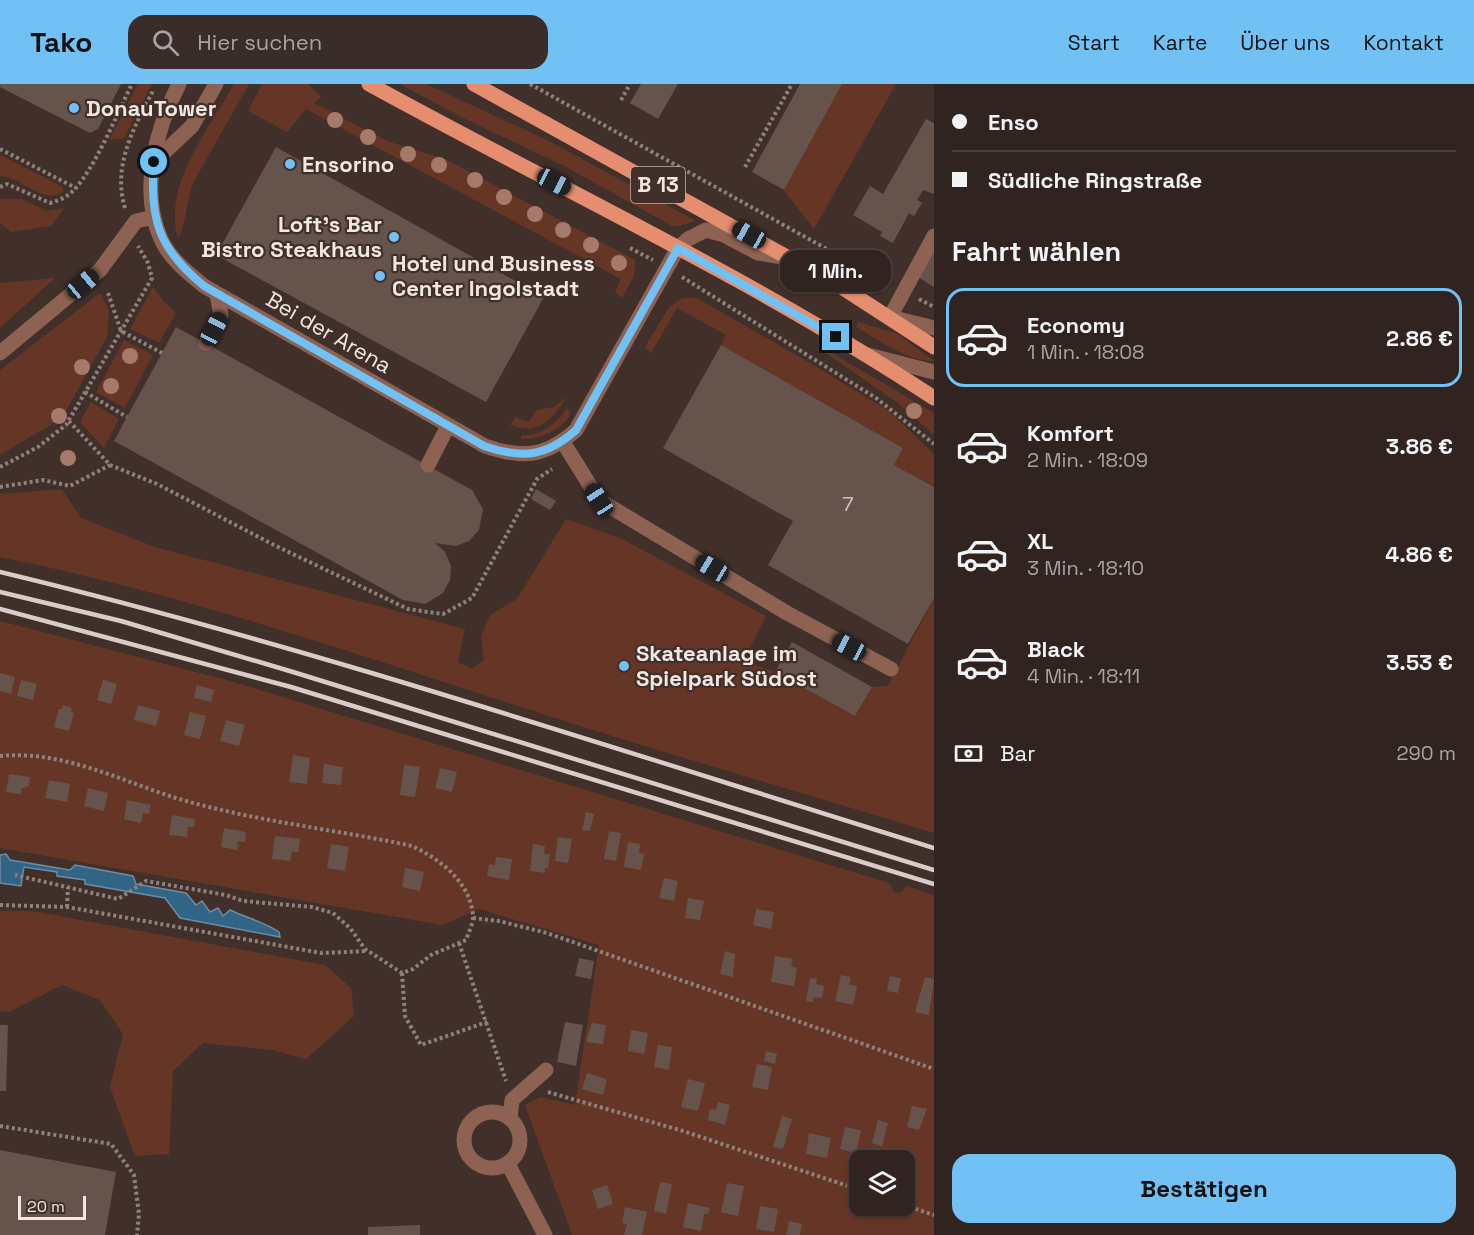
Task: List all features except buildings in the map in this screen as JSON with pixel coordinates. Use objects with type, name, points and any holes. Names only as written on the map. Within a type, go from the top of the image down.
[{"type":"main road","name":"B 13","points":[[369,84],[678,248],[868,355],[934,398]]},
{"type":"main road","name":"B 13","points":[[474,84],[790,258],[890,317],[934,347]]},
{"type":"street","name":"Bei der Arena","points":[[178,84],[163,115],[154,162],[154,217],[162,240],[174,258],[204,286],[484,446],[505,453],[528,455],[562,442],[576,430],[586,416],[678,248]]},
{"type":"street","points":[[154,162],[192,126],[216,84]]},
{"type":"street","points":[[0,353],[100,270],[136,221],[154,217]]},
{"type":"street","points":[[678,248],[688,239],[706,230],[724,235],[758,253],[790,258]]},
{"type":"street","points":[[934,236],[890,317],[934,328]]},
{"type":"street","points":[[206,343],[221,315],[218,294]]},
{"type":"street","points":[[868,355],[934,372]]},
{"type":"street","points":[[428,465],[448,426]]},
{"type":"street","points":[[562,442],[599,500],[787,613],[891,669]]},
{"type":"street","points":[[510,1119],[512,1100],[546,1070]]},
{"type":"street","points":[[498,1113],[510,1119],[520,1137],[519,1149],[508,1164],[492,1169],[482,1167],[468,1155],[464,1140],[470,1123],[482,1114],[498,1113]]},
{"type":"street","points":[[508,1164],[545,1235]]},
{"type":"path","points":[[0,187],[7,184],[50,203],[65,198],[76,188],[132,84]]},
{"type":"path","points":[[530,84],[934,307]]},
{"type":"path","points":[[621,100],[630,84]]},
{"type":"path","points":[[745,167],[792,84]]},
{"type":"path","points":[[0,149],[76,188]]},
{"type":"path","points":[[0,467],[38,447],[69,421],[152,278]]},
{"type":"path","points":[[108,293],[121,331],[162,353]]},
{"type":"path","points":[[719,299],[876,398],[934,444]]},
{"type":"path","points":[[85,393],[128,417]]},
{"type":"path","points":[[69,421],[110,465],[157,484],[276,546],[408,609],[443,614],[472,598],[537,479],[571,456]]},
{"type":"path","points":[[0,487],[43,480],[70,486],[110,465]]},
{"type":"path","points":[[0,756],[14,754],[99,769],[187,800],[245,814],[412,846],[435,856],[452,871],[467,897],[473,918],[466,940],[431,954],[413,969],[402,972],[368,951],[333,913],[312,907],[243,901],[146,881],[118,898],[15,875]]},
{"type":"path","points":[[67,907],[68,887]]},
{"type":"path","points":[[0,905],[67,907],[321,953],[368,951]]},
{"type":"path","points":[[473,918],[499,921],[547,933],[934,1069]]},
{"type":"path","points":[[459,943],[512,1100]]},
{"type":"path","points":[[402,972],[405,1016],[421,1045],[487,1022]]},
{"type":"path","points":[[565,1097],[683,1131],[849,1186]]},
{"type":"path","points":[[0,1126],[111,1144],[134,1175],[139,1214],[136,1234]]},
{"type":"path","points":[[915,1209],[934,1215]]},
{"type":"shaded area","points":[[138,84],[152,84],[124,138],[109,140]]},
{"type":"shaded area","points":[[234,84],[249,84],[193,183],[178,239],[175,219],[176,199],[182,179],[201,139]]},
{"type":"shaded area","points":[[262,84],[308,84],[321,97],[314,103],[387,141],[447,160],[635,260],[634,276],[622,298],[615,292],[621,279],[306,109],[287,132],[248,111]]},
{"type":"shaded area","points":[[400,84],[426,84],[551,142],[696,221],[674,227],[566,167],[459,116]]},
{"type":"shaded area","points":[[842,84],[896,84],[814,229],[784,190]]},
{"type":"shaded area","points":[[0,155],[63,187],[63,192],[55,195],[39,193],[16,180],[0,176]]},
{"type":"shaded area","points":[[0,199],[22,199],[47,211],[64,208],[51,226],[11,232],[0,223]]},
{"type":"shaded area","points":[[55,278],[0,328],[0,283]]},
{"type":"shaded area","points":[[153,287],[176,313],[159,343],[130,329]]},
{"type":"shaded area","points":[[100,293],[109,310],[107,337],[62,418],[0,455],[0,370]]},
{"type":"shaded area","points":[[683,298],[697,298],[889,411],[934,454],[934,487],[894,465],[903,448],[721,345],[726,335],[677,308],[651,353],[645,347],[669,307]]},
{"type":"shaded area","points":[[858,322],[898,334],[934,361],[913,358],[893,349],[856,327]]},
{"type":"shaded area","points":[[124,340],[153,355],[125,408],[96,392]]},
{"type":"shaded area","points":[[820,346],[934,413],[934,435],[898,403],[820,349]]},
{"type":"shaded area","points":[[567,397],[550,419],[537,427],[521,428],[510,425],[515,417],[528,422],[537,410],[553,407]]},
{"type":"shaded area","points":[[91,402],[119,419],[104,448],[80,422]]},
{"type":"shaded area","points":[[568,408],[570,416],[555,430],[535,438],[521,439],[522,435],[536,434],[548,428]]},
{"type":"shaded area","points":[[62,489],[81,518],[155,547],[465,629],[458,662],[471,669],[484,660],[481,636],[490,615],[517,599],[566,519],[622,539],[766,616],[744,661],[775,672],[855,716],[872,687],[888,686],[934,598],[934,833],[602,733],[210,609],[71,572],[0,557],[0,494]]},
{"type":"shaded area","points":[[0,621],[234,682],[889,883],[895,893],[902,892],[906,886],[934,895],[934,1235],[572,1235],[525,1105],[541,1097],[575,1105],[599,945],[479,909],[443,925],[0,848]]},
{"type":"shaded area","points":[[0,911],[32,911],[325,965],[351,988],[354,1016],[306,1059],[273,1050],[203,1043],[173,1071],[169,1154],[135,1156],[110,1087],[123,1034],[100,1000],[62,985],[9,1012],[0,1011]]},
{"type":"water","points":[[6,854],[10,860],[70,870],[75,865],[133,876],[136,884],[186,893],[196,905],[202,901],[210,912],[218,908],[223,916],[230,910],[279,932],[280,937],[180,918],[165,898],[85,884],[85,880],[57,876],[57,872],[24,867],[21,886],[0,883],[0,855]]},
{"type":"railway","points":[[0,572],[353,667],[934,848]]},
{"type":"railway","points":[[0,592],[121,621],[293,672],[934,870]]},
{"type":"railway","points":[[0,609],[291,687],[934,884]]},
{"type":"place","name":"DonauTower","points":[[74,108]]},
{"type":"place","name":"Ensorino","points":[[290,164]]},
{"type":"place","name":"Loft’s Bar Bistro Steakhaus","points":[[394,237]]},
{"type":"place","name":"Hotel und Business Center Ingolstadt","points":[[380,276]]},
{"type":"place","name":"Skateanlage im Spielpark Südost","points":[[624,666]]},
{"type":"route","points":[[154,162],[152,181],[154,217],[162,240],[184,270],[204,286],[484,446],[505,453],[528,455],[546,450],[562,442],[576,430],[586,416],[678,248],[836,337]]}]
